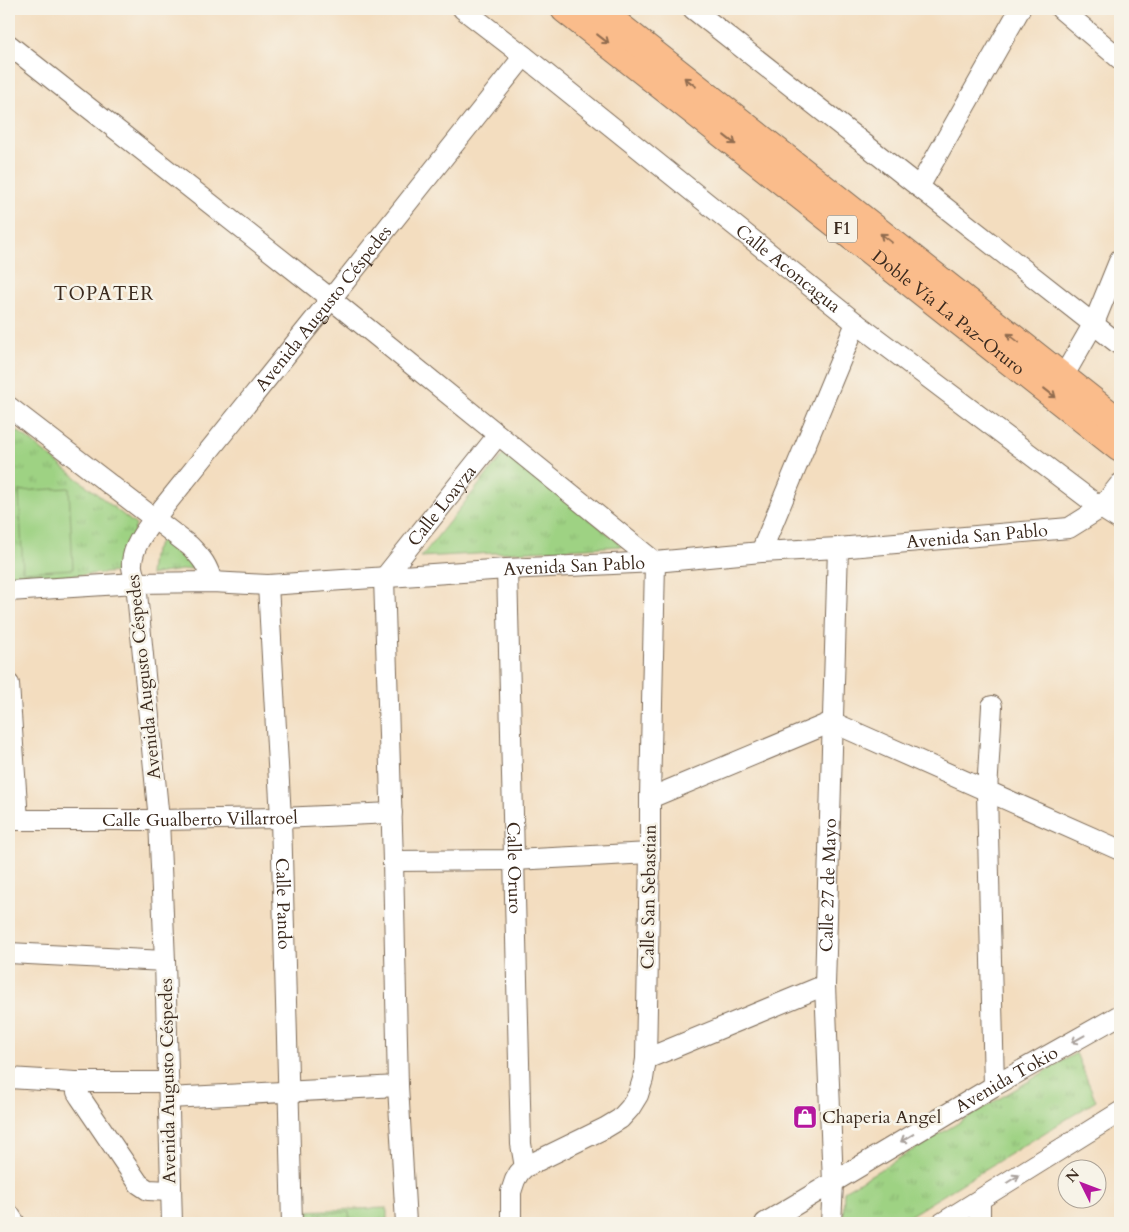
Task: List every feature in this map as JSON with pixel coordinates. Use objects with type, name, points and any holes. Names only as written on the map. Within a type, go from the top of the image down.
[{"type":"highway","name":"Doble Vía La Paz-Oruro","points":[[564,9],[1120,448]]},
{"type":"highway","name":"Doble Vía La Paz-Oruro","points":[[597,9],[1120,423]]},
{"type":"street","name":"Calle Aconcagua","points":[[463,9],[856,323],[1101,508],[1120,520]]},
{"type":"street","points":[[693,9],[1120,345]]},
{"type":"street","points":[[919,188],[1020,9]]},
{"type":"street","points":[[1061,9],[1120,59]]},
{"type":"street","points":[[9,45],[331,300],[655,562]]},
{"type":"street","name":"Avenida Augusto Céspedes","points":[[172,1223],[159,820],[136,583],[132,563],[136,548],[154,519],[331,300],[524,56]]},
{"type":"street","points":[[1063,377],[1094,323],[1120,259]]},
{"type":"street","points":[[761,552],[856,323]]},
{"type":"street","points":[[9,407],[190,546],[201,557],[209,570],[212,582]]},
{"type":"street","name":"Calle Loayza","points":[[384,578],[498,435]]},
{"type":"street","name":"Avenida San Pablo","points":[[9,591],[136,583],[212,582],[268,585],[507,569],[655,562],[1069,528],[1101,508],[1120,484]]},
{"type":"street","name":"Calle 27 de Mayo","points":[[831,1223],[833,1182],[825,984],[838,548]]},
{"type":"street","name":"Calle San Sebastian","points":[[524,1167],[620,1119],[638,1095],[643,1079],[646,1059],[655,562]]},
{"type":"street","name":"Calle Oruro","points":[[507,569],[521,1144],[524,1167]]},
{"type":"street","points":[[384,578],[392,813],[398,1086],[406,1223]]},
{"type":"street","name":"Calle Pando","points":[[268,585],[281,818],[292,1223]]},
{"type":"street","points":[[9,684],[13,820]]},
{"type":"street","points":[[992,706],[987,792],[994,1086]]},
{"type":"street","points":[[650,798],[832,722],[1120,850]]},
{"type":"street","name":"Calle Gualberto Villarroel","points":[[13,820],[281,818],[392,813]]},
{"type":"street","points":[[393,861],[514,860],[650,853]]},
{"type":"street","points":[[9,953],[165,961]]},
{"type":"street","points":[[646,1059],[825,984]]},
{"type":"street","name":"Avenida Tokio","points":[[765,1223],[994,1086],[1120,1015]]},
{"type":"street","points":[[9,1078],[168,1090],[288,1091],[398,1086]]},
{"type":"street","points":[[76,1082],[80,1097],[139,1184],[148,1190],[170,1191]]},
{"type":"street","points":[[942,1223],[1120,1112]]},
{"type":"street","points":[[511,1223],[511,1192],[515,1180],[524,1167]]},
{"type":"street","points":[[980,1200],[980,1223]]},
{"type":"street","points":[[9,1214],[15,1223]]},
{"type":"green space","points":[[9,424],[136,525],[120,572],[9,580]]},
{"type":"green space","points":[[506,451],[623,546],[421,557]]},
{"type":"green space","points":[[69,488],[73,569],[23,572],[19,491]]},
{"type":"green space","points":[[161,540],[194,568],[150,575],[152,556]]},
{"type":"green space","points":[[1076,1053],[1096,1101],[898,1223],[843,1223],[844,1191]]},
{"type":"green space","points":[[387,1208],[387,1223],[296,1223],[296,1211]]},
{"type":"green space","points":[[349,1212],[350,1223],[299,1223],[299,1214]]},
{"type":"place","name":"Chaperia Angel","points":[[805,1117]]},
{"type":"district","name":"TOPATER","points":[[104,294]]}]
